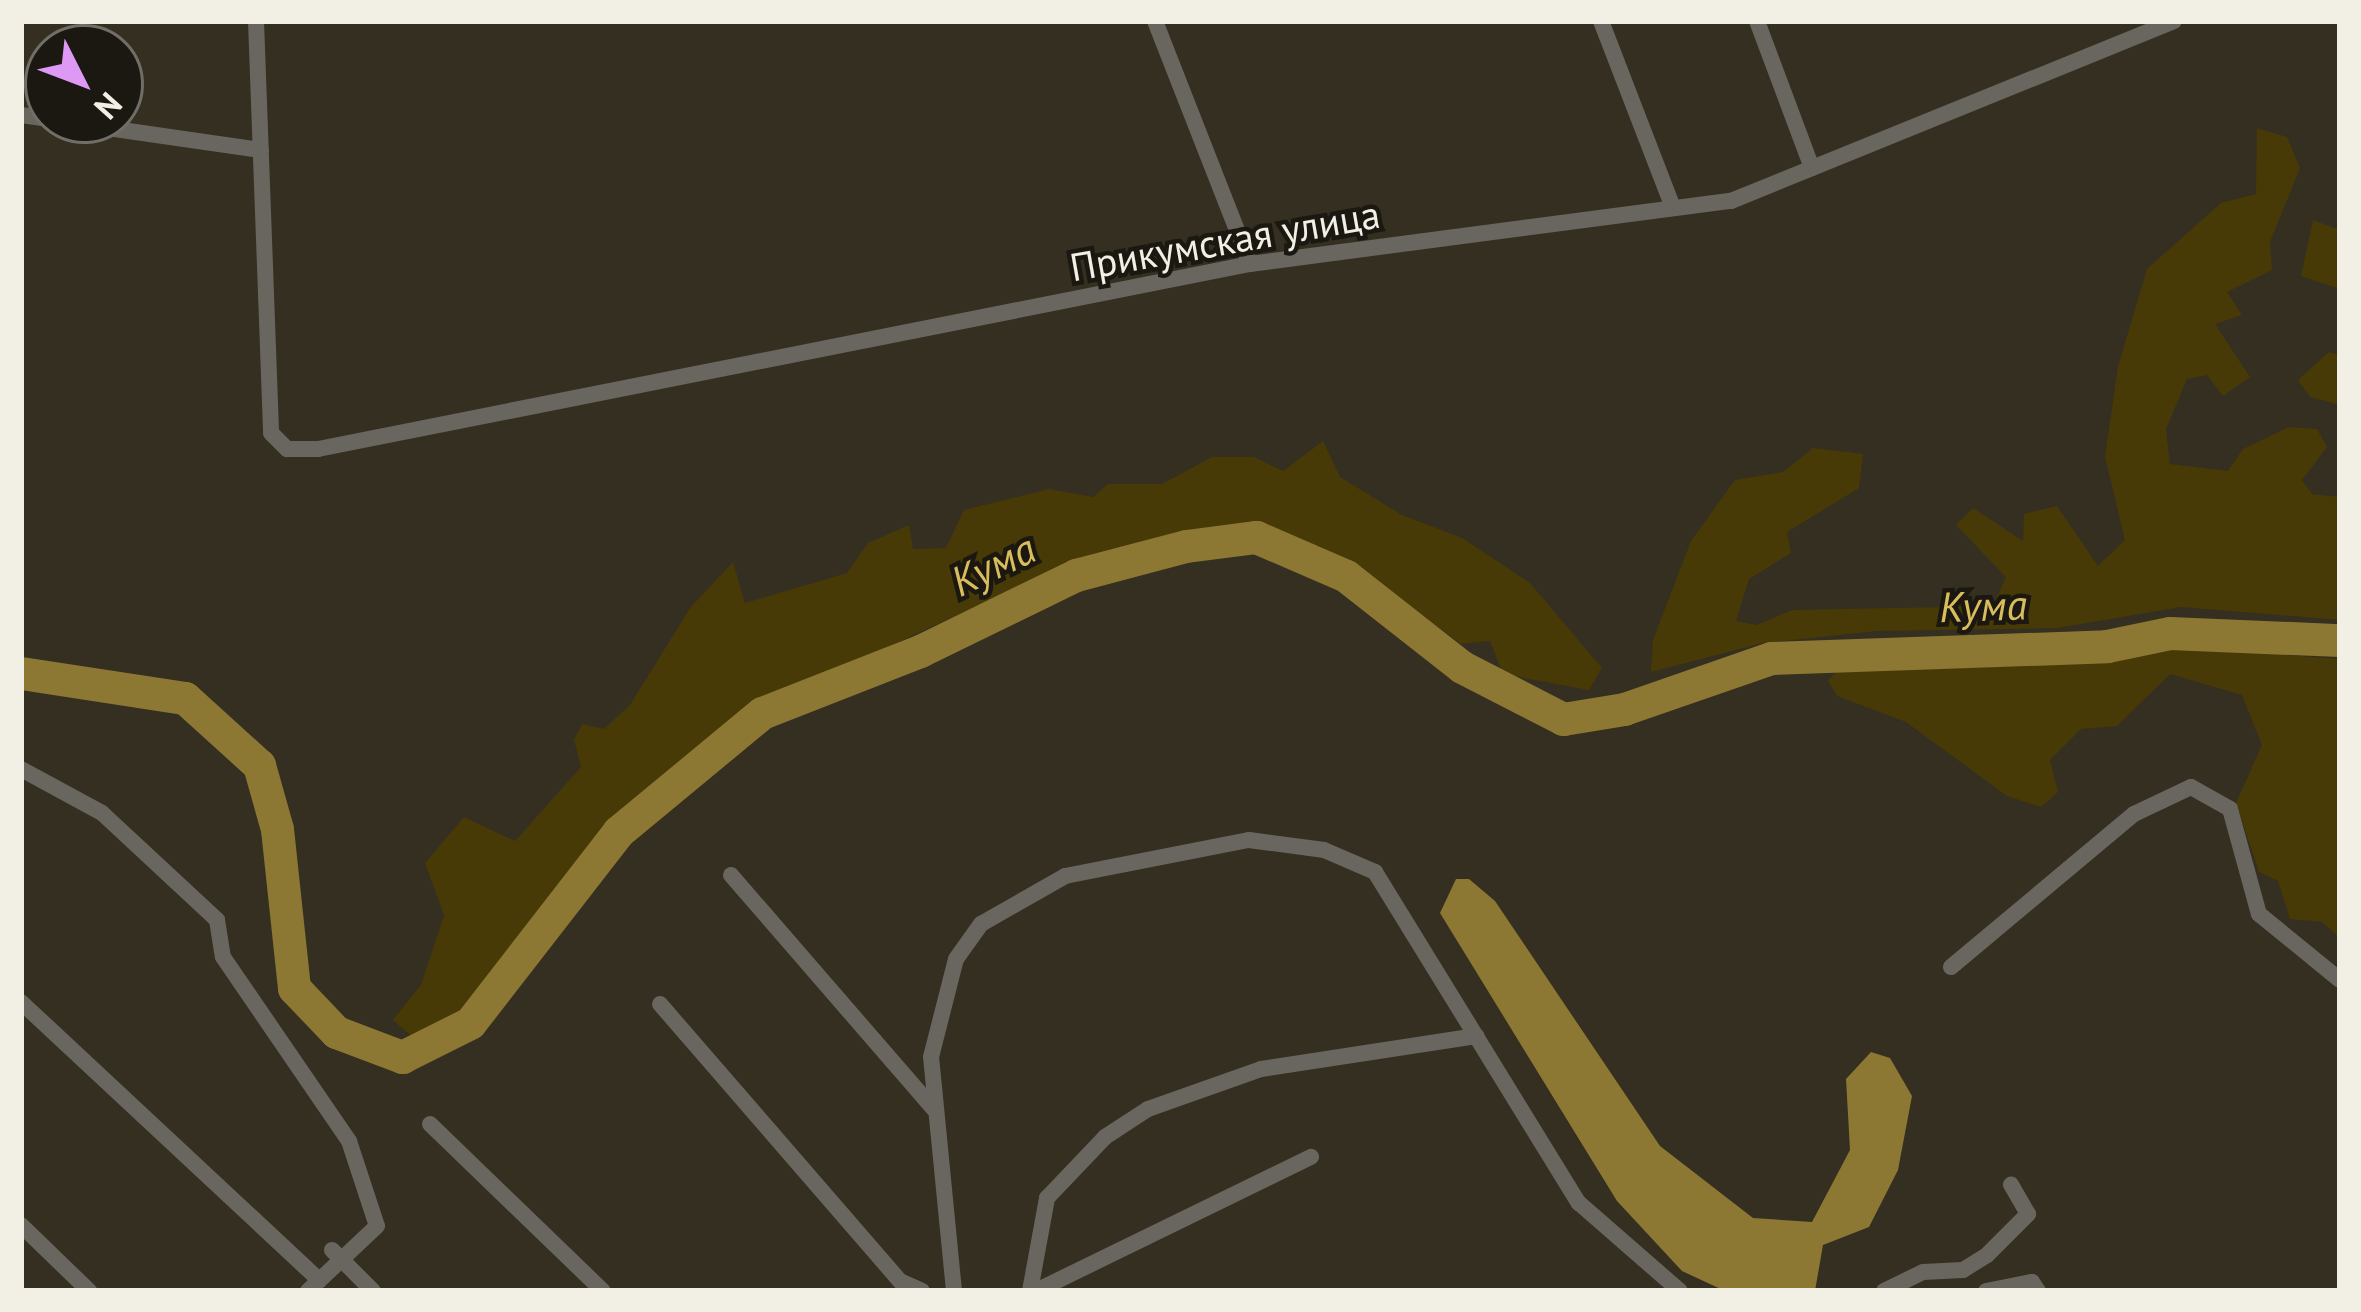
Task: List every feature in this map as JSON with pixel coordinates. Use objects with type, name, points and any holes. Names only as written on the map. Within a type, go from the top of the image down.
[{"type":"street","points":[[144,133],[261,150],[258,26],[281,21]]},
{"type":"street","points":[[1155,21],[1250,263]]},
{"type":"street","points":[[1601,21],[1673,208]]},
{"type":"street","points":[[1757,21],[1812,168]]},
{"type":"street","name":"Прикумская улица","points":[[261,150],[271,433],[287,449],[318,449],[464,424],[1250,263],[1731,201],[2174,21]]},
{"type":"street","points":[[21,769],[102,813],[217,920],[223,957],[349,1142],[377,1226],[337,1256],[313,1285],[21,1002]]},
{"type":"street","points":[[1951,967],[2134,814],[2191,787],[2230,809],[2259,914],[2340,980]]},
{"type":"street","points":[[954,1291],[931,1057],[944,996],[981,924],[1065,876],[1250,839],[1324,850],[1375,872],[1580,1203],[1680,1291]]},
{"type":"street","points":[[730,875],[934,1109]]},
{"type":"street","points":[[660,1004],[900,1281],[922,1291]]},
{"type":"street","points":[[1033,1291],[1047,1198],[1105,1137],[1148,1109],[1261,1069],[1476,1036]]},
{"type":"street","points":[[430,1124],[602,1291]]},
{"type":"street","points":[[1033,1291],[1311,1157]]},
{"type":"street","points":[[1884,1291],[1923,1272],[1963,1270],[1987,1255],[2028,1214],[2011,1185]]},
{"type":"street","points":[[21,1225],[88,1291]]},
{"type":"street","points":[[337,1256],[373,1291]]},
{"type":"street","points":[[1986,1291],[2032,1282],[2038,1291]]},
{"type":"shaded area","points":[[2257,128],[2287,137],[2300,168],[2270,242],[2272,270],[2227,292],[2242,315],[2215,324],[2250,377],[2223,396],[2207,375],[2187,379],[2166,429],[2170,464],[2228,471],[2243,449],[2289,427],[2317,429],[2327,447],[2302,480],[2312,494],[2340,497],[2340,620],[2181,607],[2057,628],[1876,631],[1763,643],[1651,672],[1653,640],[1691,541],[1735,480],[1783,472],[1813,448],[1863,454],[1859,488],[1787,532],[1791,553],[1749,579],[1736,621],[1757,625],[1792,610],[1993,606],[2006,577],[1956,525],[1973,508],[2023,541],[2024,514],[2057,506],[2098,566],[2125,540],[2105,457],[2118,366],[2147,269],[2221,203],[2256,194]]},
{"type":"shaded area","points":[[2313,220],[2340,230],[2340,289],[2301,276]]},
{"type":"shaded area","points":[[2329,352],[2340,355],[2340,405],[2310,397],[2298,380]]},
{"type":"shaded area","points":[[1323,441],[1340,477],[1402,515],[1462,538],[1530,583],[1602,668],[1589,690],[1503,674],[1490,641],[1461,644],[1351,562],[1259,525],[1179,534],[1071,563],[754,708],[610,824],[463,1015],[414,1038],[393,1020],[421,985],[444,915],[425,863],[464,817],[515,841],[581,767],[574,740],[582,724],[604,729],[630,705],[690,608],[733,562],[745,603],[847,573],[868,543],[909,525],[913,549],[946,548],[964,510],[1049,489],[1093,497],[1108,484],[1162,484],[1212,457],[1254,457],[1283,471]]},
{"type":"shaded area","points":[[2168,646],[2340,659],[2340,938],[2322,922],[2290,919],[2278,881],[2259,872],[2236,803],[2262,745],[2242,695],[2170,674],[2117,726],[2081,729],[2050,760],[2058,792],[2041,807],[2007,796],[1906,722],[1837,696],[1828,680],[1839,670],[2100,659]]},
{"type":"shaded area","points":[[1456,879],[1469,879],[1495,901],[1660,1146],[1753,1218],[1812,1222],[1850,1150],[1846,1079],[1871,1052],[1890,1058],[1912,1096],[1898,1170],[1869,1227],[1823,1245],[1815,1291],[1725,1291],[1682,1271],[1617,1201],[1440,913]]},
{"type":"waterway","name":"Кума","points":[[21,673],[185,698],[259,765],[277,829],[294,988],[336,1032],[402,1057],[470,1023],[618,832],[762,713],[920,651],[1076,575],[1186,546],[1256,537],[1346,576],[1462,667],[1563,719],[1624,709],[1771,658],[2107,646],[2170,633],[2340,640]]}]
